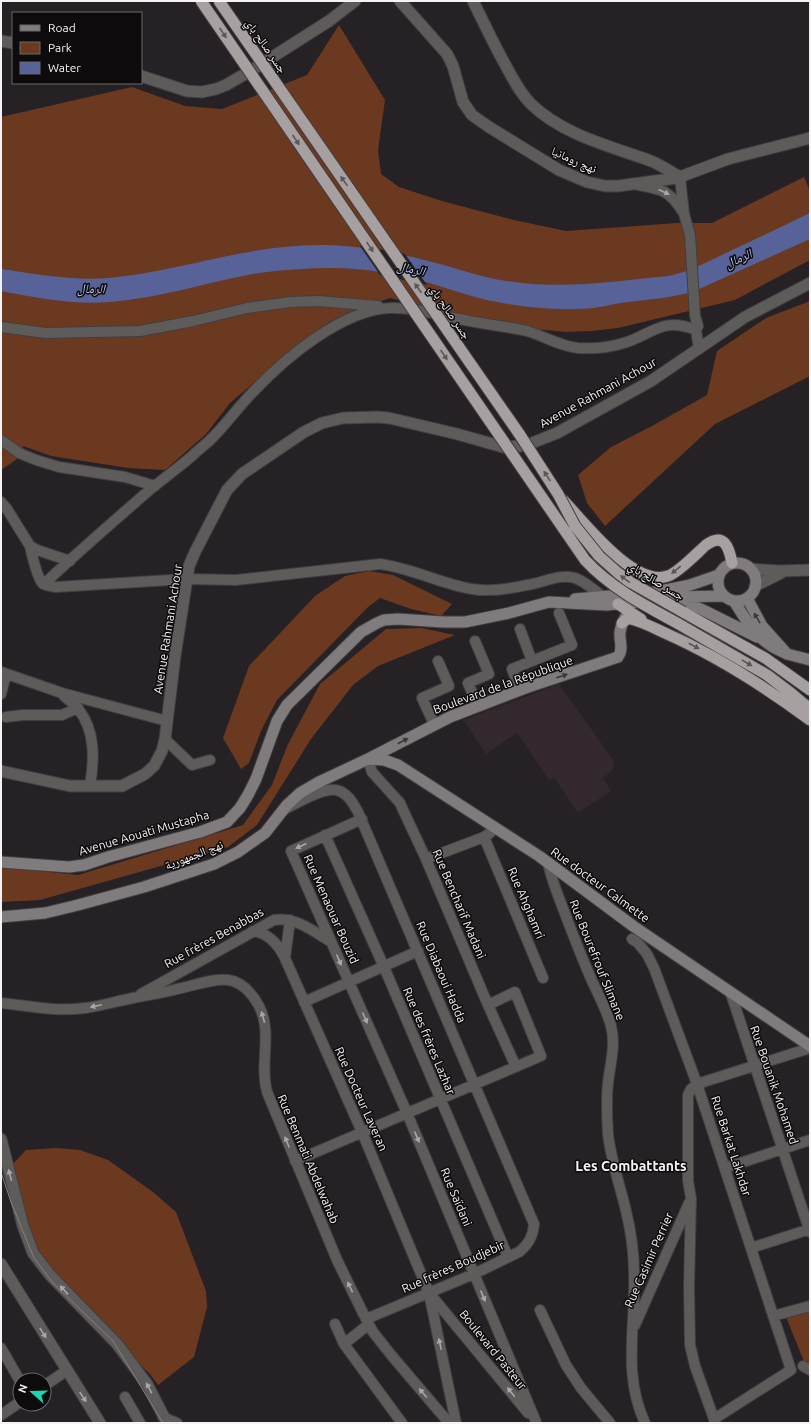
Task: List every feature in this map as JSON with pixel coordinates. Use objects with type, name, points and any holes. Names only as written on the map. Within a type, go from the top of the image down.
[{"type":"highway","points":[[201,1],[585,560],[598,574],[630,597],[748,663],[767,675],[810,710]]},
{"type":"highway","name":"جسر صالح باي","points":[[219,1],[520,435],[558,494],[576,526],[599,556],[630,582],[765,658],[810,690]]},
{"type":"highway","points":[[558,494],[607,548],[634,570],[645,575],[662,578],[672,574],[706,545],[719,540],[727,544],[730,550],[732,563]]},
{"type":"highway","points":[[618,604],[659,630]]},
{"type":"highway","points":[[622,623],[627,619],[631,619],[681,639],[735,669],[778,696],[810,720]]},
{"type":"main road","points":[[732,563],[742,563],[750,569],[755,577],[755,586],[754,591],[747,598],[741,601],[734,601],[728,600],[723,596],[718,586],[719,575],[726,565],[732,563]]},
{"type":"main road","points":[[549,602],[690,586],[719,575]]},
{"type":"main road","name":"Avenue Aouati Mustapha","points":[[1,862],[69,867],[84,865],[200,832],[227,822],[240,808],[248,795],[256,779],[277,721],[287,706],[366,629],[384,620],[398,619],[443,622],[474,621],[549,602],[590,605],[723,596]]},
{"type":"main road","points":[[747,598],[756,617],[765,630],[787,654]]},
{"type":"main road","points":[[670,599],[712,614],[787,654],[810,660]]},
{"type":"main road","points":[[734,601],[750,626],[762,640]]},
{"type":"main road","points":[[622,623],[628,610],[634,605],[646,602]]},
{"type":"main road","name":"Boulevard de la République","points":[[368,759],[450,717],[520,690],[618,657],[621,649],[620,632],[622,623]]},
{"type":"main road","name":"نهج الجمهورية","points":[[1,917],[45,913],[78,905],[144,887],[214,864],[238,852],[265,833],[283,810],[300,793],[319,782],[368,759]]},
{"type":"main road","name":"Rue docteur Calmette","points":[[368,759],[384,760],[398,765],[495,827],[548,862],[633,926],[810,1047]]},
{"type":"street","points":[[142,76],[187,91],[202,92],[216,89],[252,70],[329,21],[355,1]]},
{"type":"street","name":"نهج رومانيا","points":[[400,1],[447,54],[453,66],[463,102],[472,115],[559,170],[579,179],[605,186],[618,186],[680,177],[728,159],[810,138]]},
{"type":"street","points":[[473,1],[519,89],[531,104],[547,117],[563,126],[594,141],[651,162],[680,177],[684,214],[690,235],[695,316],[698,326],[696,330],[699,348]]},
{"type":"street","points":[[1,41],[12,43]]},
{"type":"street","points":[[634,184],[668,193],[676,200],[684,214]]},
{"type":"street","name":"Avenue Rahmani Achour","points":[[1,772],[70,786],[122,786],[145,774],[154,766],[162,751],[165,739],[186,579],[195,552],[227,490],[242,474],[304,432],[322,423],[343,418],[384,417],[457,434],[503,447],[521,446],[532,443],[557,432],[651,381],[745,317],[810,283]]},
{"type":"street","points":[[1,327],[46,333],[140,331],[193,321],[246,308],[290,302],[318,301],[416,309],[457,319],[529,332],[560,344],[577,348],[611,346],[627,342],[655,329],[671,324],[685,326],[696,330]]},
{"type":"street","points":[[44,584],[155,486],[215,436],[253,392],[298,352],[326,331],[352,318],[374,309],[392,307]]},
{"type":"street","points":[[1,440],[19,453],[59,467],[125,477],[155,486]]},
{"type":"street","points":[[1,502],[30,546],[39,577],[44,584],[56,587],[186,579],[236,580],[380,564],[395,566],[454,585],[490,591],[528,585],[553,578],[570,577],[583,582],[602,596],[618,604]]},
{"type":"street","points":[[30,546],[37,550],[70,561]]},
{"type":"street","points":[[750,569],[788,571],[810,570]]},
{"type":"street","points":[[755,586],[771,577],[788,571]]},
{"type":"street","points":[[520,690],[512,669],[572,645],[559,613]]},
{"type":"street","points":[[520,629],[532,661]]},
{"type":"street","points":[[475,641],[489,674],[468,683],[478,706]]},
{"type":"street","points":[[434,724],[422,698],[449,686],[438,661]]},
{"type":"street","points":[[1,694],[3,673],[62,694],[167,722]]},
{"type":"street","points":[[62,694],[78,708],[85,718],[89,728],[92,740],[93,762],[90,786]]},
{"type":"street","points":[[6,717],[23,715],[62,715],[78,708]]},
{"type":"street","points":[[165,739],[192,765],[210,760]]},
{"type":"street","name":"Rue Bencharif Madani","points":[[368,759],[372,772],[400,803],[426,858],[488,1005],[516,1066]]},
{"type":"street","name":"Rue Diabaoui Hadda","points":[[283,810],[327,790],[335,790],[343,793],[350,799],[362,819],[534,1224]]},
{"type":"street","name":"Rue Menaouar Bouzid","points":[[349,983],[291,851],[362,819]]},
{"type":"street","points":[[426,858],[484,837],[495,827]]},
{"type":"street","name":"Rue des frères Lazhar","points":[[325,835],[384,967],[508,1258]]},
{"type":"street","name":"Rue Ahghamri","points":[[484,837],[543,978]]},
{"type":"street","name":"Rue Bourefrouf Slimane","points":[[548,862],[551,877],[583,960],[607,1015],[612,1037],[612,1058],[607,1090],[607,1121],[613,1165],[626,1210],[632,1242],[634,1290],[630,1355],[633,1384],[645,1423]]},
{"type":"street","name":"Rue frères Benabbas","points":[[134,998],[274,920],[290,920]]},
{"type":"street","points":[[284,958],[290,920],[330,941]]},
{"type":"street","name":"Rue Docteur Laveran","points":[[253,931],[262,932],[268,936],[278,946],[284,958],[362,1132],[429,1293]]},
{"type":"street","name":"Rue Barkat Lakhdar","points":[[632,939],[638,943],[647,954],[654,968],[697,1084],[791,1370],[714,1419],[695,1366],[690,1345],[689,1287],[691,1198]]},
{"type":"street","points":[[304,1002],[418,951]]},
{"type":"street","name":"Rue Benmati Abdelwahab","points":[[1,1003],[63,1010],[86,1008],[161,993],[215,980],[238,982],[246,987],[260,1006],[265,1027],[264,1083],[337,1260],[373,1332],[449,1423]]},
{"type":"street","name":"Rue Saïdani","points":[[349,983],[407,1113],[535,1423]]},
{"type":"street","name":"Rue Bouanik Mohamed","points":[[730,991],[810,1230]]},
{"type":"street","points":[[295,1161],[541,1056],[515,992],[488,1005]]},
{"type":"street","points":[[691,1198],[688,1182],[687,1099],[691,1089],[697,1084],[810,1047]]},
{"type":"street","points":[[1,1140],[23,1226],[33,1253],[50,1275],[118,1344],[147,1384],[165,1420],[176,1423]]},
{"type":"street","points":[[725,1168],[810,1140]]},
{"type":"street","name":"Rue Casimir Perrier","points":[[632,1332],[691,1198]]},
{"type":"street","name":"Rue frères Boudjebir","points":[[344,1344],[367,1321],[508,1258],[525,1247],[532,1236],[534,1224]]},
{"type":"street","points":[[751,1248],[810,1230]]},
{"type":"street","points":[[1,1264],[99,1423]]},
{"type":"street","points":[[429,1293],[456,1423]]},
{"type":"street","name":"Boulevard Pasteur","points":[[429,1293],[535,1423]]},
{"type":"street","points":[[773,1316],[810,1306]]},
{"type":"street","points":[[540,1310],[566,1365],[581,1388],[610,1423]]},
{"type":"street","points":[[335,1324],[344,1344],[402,1423]]},
{"type":"street","points":[[1,1348],[15,1372]]},
{"type":"street","points":[[52,1381],[66,1371]]},
{"type":"street","points":[[125,1397],[140,1423]]},
{"type":"street","points":[[1,1415],[12,1407]]},
{"type":"shaded area","points":[[559,684],[614,761],[612,771],[603,778],[611,791],[578,813],[554,777],[549,780],[517,733],[486,754],[463,720]]},
{"type":"green space","points":[[339,25],[385,100],[378,150],[381,174],[399,187],[442,201],[514,220],[566,231],[677,223],[712,223],[804,177],[810,191],[810,260],[735,300],[618,328],[592,331],[566,332],[534,329],[449,313],[390,298],[355,310],[329,322],[301,343],[230,403],[206,434],[165,470],[128,468],[51,456],[23,446],[20,457],[1,470],[1,117],[132,87],[185,106],[222,109],[307,75]]},
{"type":"green space","points":[[810,301],[810,376],[715,424],[605,526],[587,503],[578,475],[611,447],[707,395],[717,351],[766,318]]},
{"type":"green space","points":[[369,571],[393,575],[452,604],[441,616],[411,609],[380,598],[368,607],[277,700],[261,731],[249,763],[241,769],[223,738],[249,666],[315,596],[345,576]]},
{"type":"green space","points":[[421,628],[455,635],[378,666],[353,685],[311,739],[257,825],[228,847],[40,900],[1,902],[1,867],[78,875],[243,825],[272,785],[288,744],[320,684],[386,629]]},
{"type":"green space","points":[[56,1148],[80,1150],[108,1160],[153,1192],[176,1212],[206,1291],[207,1307],[194,1357],[158,1385],[150,1374],[112,1338],[37,1253],[11,1166],[26,1150]]},
{"type":"green space","points":[[810,1312],[810,1365],[805,1364],[786,1317]]},
{"type":"water","name":"الرمال","points":[[810,213],[810,239],[697,290],[672,297],[593,308],[557,309],[509,304],[487,300],[398,275],[377,271],[345,268],[283,270],[253,274],[146,297],[96,303],[69,302],[1,291],[1,269],[69,278],[96,279],[164,270],[271,248],[327,245],[391,252],[506,281],[547,285],[588,284],[669,276],[687,271]]},
{"type":"pier","points":[[360,246],[405,254],[427,285],[380,275]]},
{"type":"tram line","points":[[1,1172],[11,1202],[34,1258],[53,1283],[113,1341],[163,1423]]},
{"type":"district","name":"Les Combattants","points":[[631,1166]]}]
